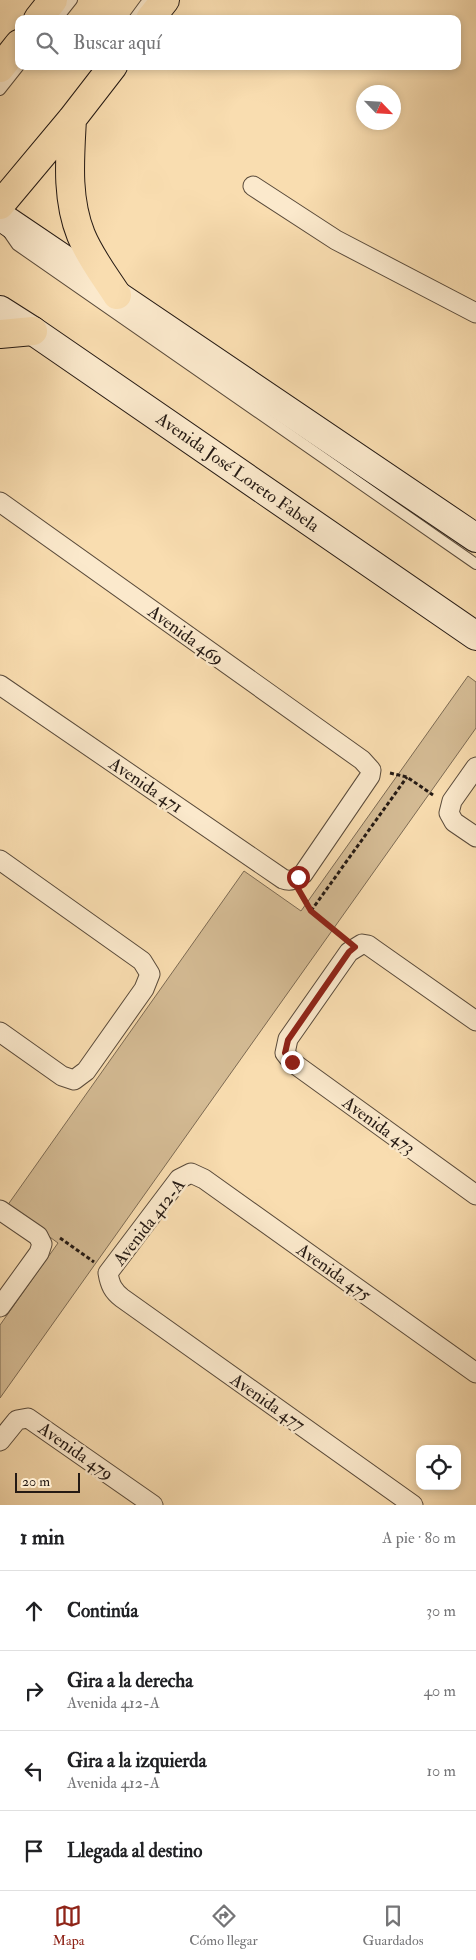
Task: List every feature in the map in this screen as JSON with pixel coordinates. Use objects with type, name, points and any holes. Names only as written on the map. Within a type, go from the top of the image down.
[{"type":"main road","points":[[41,15],[53,0]]},
{"type":"main road","points":[[153,15],[164,0]]},
{"type":"main road","points":[[0,68],[15,49]]},
{"type":"main road","points":[[0,205],[72,119],[110,70]]},
{"type":"main road","points":[[72,119],[70,174],[73,203],[80,233],[91,256],[117,295]]},
{"type":"main road","points":[[0,216],[476,538]]},
{"type":"main road","name":"Avenida José Loreto Fabela","points":[[0,310],[476,636]]},
{"type":"main road","points":[[0,334],[33,331]]},
{"type":"street","points":[[252,186],[336,240],[476,313]]},
{"type":"street","name":"Avenida 469","points":[[0,502],[362,760],[370,770]]},
{"type":"street","name":"Avenida 471","points":[[0,685],[283,879],[293,880]]},
{"type":"street","points":[[476,767],[449,810],[454,822],[476,837]]},
{"type":"street","points":[[293,880],[303,874],[367,782],[370,770]]},
{"type":"street","points":[[0,860],[142,961],[150,974],[144,989],[86,1071],[74,1080],[62,1076],[0,1032]]},
{"type":"street","points":[[358,946],[368,945],[476,1021]]},
{"type":"street","name":"Avenida 473","points":[[358,946],[349,952],[288,1040],[285,1053],[292,1062],[476,1195]]},
{"type":"street","name":"Avenida 412-A","points":[[122,1298],[114,1292],[108,1273],[179,1179],[191,1173]]},
{"type":"street","name":"Avenida 475","points":[[191,1173],[204,1179],[476,1373]]},
{"type":"street","points":[[0,1210],[38,1236],[42,1244],[39,1253],[0,1307]]},
{"type":"street","name":"Avenida 477","points":[[122,1298],[413,1505]]},
{"type":"street","name":"Avenida 479","points":[[0,1441],[12,1424],[22,1418],[28,1418],[153,1505]]},
{"type":"lane","points":[[60,15],[72,0]]},
{"type":"lane","points":[[137,15],[148,0]]},
{"type":"lane","points":[[0,90],[16,70]]},
{"type":"lane","points":[[0,190],[13,173]]},
{"type":"lane","points":[[0,221],[17,245],[476,564]]},
{"type":"path","points":[[370,770],[407,777],[449,810]]},
{"type":"path","points":[[311,911],[407,777]]},
{"type":"path","points":[[293,880],[311,911],[358,946]]},
{"type":"path","points":[[42,1244],[57,1236],[108,1273]]},
{"type":"shaded area","points":[[468,676],[476,682],[476,728],[0,1398],[0,1325],[58,1243],[7,1206],[244,871],[301,911]]},
{"type":"route","points":[[292,1062],[285,1053],[288,1040],[349,952],[355,947],[311,911],[293,880],[298,877]]}]
